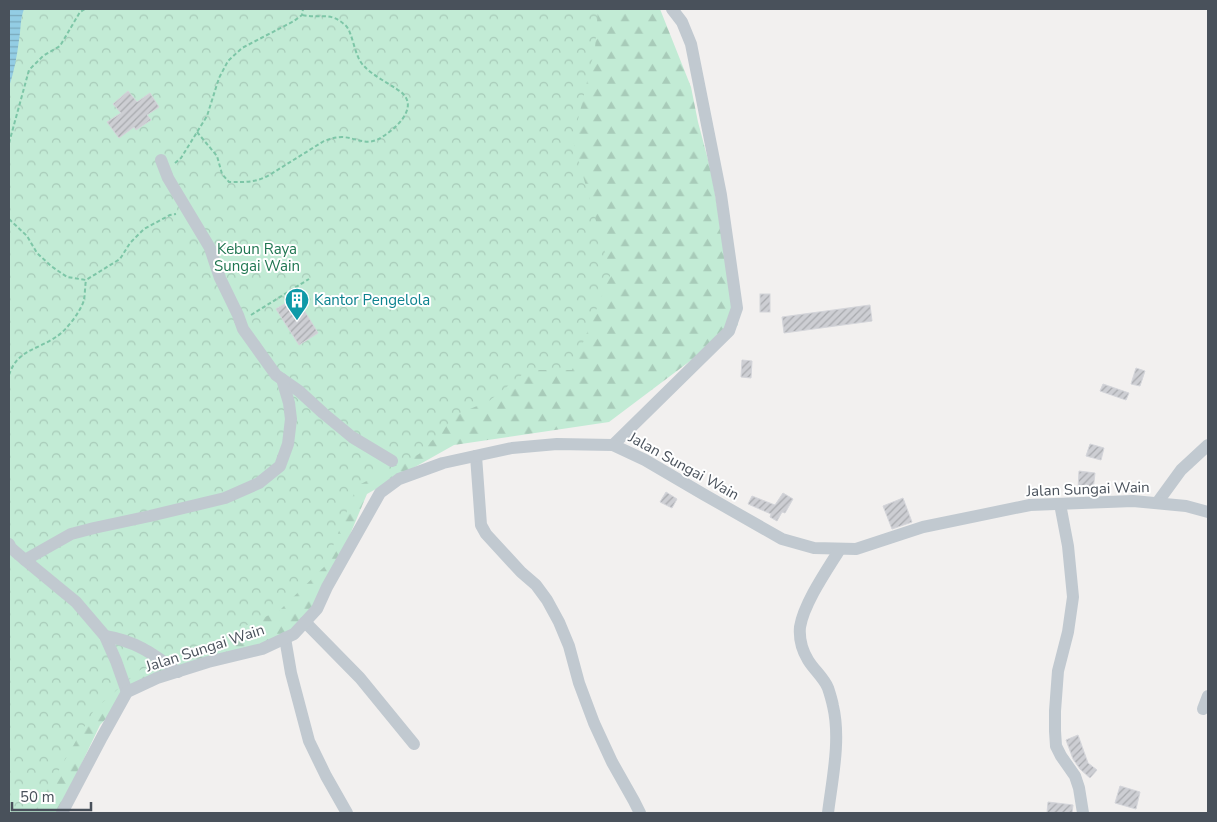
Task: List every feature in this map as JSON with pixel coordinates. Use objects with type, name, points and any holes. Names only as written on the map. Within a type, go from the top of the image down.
[{"type":"street","points":[[613,445],[729,331],[737,308],[721,195],[691,44],[682,22],[672,9]]},
{"type":"street","points":[[163,164],[168,178],[210,248],[220,278],[243,329],[276,375],[299,391],[352,437],[392,461]]},
{"type":"street","points":[[25,560],[70,534],[225,498],[259,483],[280,466],[288,444],[291,419],[289,403],[282,379]]},
{"type":"street","name":"Jalan Sungai Wain","points":[[127,692],[157,678],[208,662],[262,649],[294,634],[317,609],[380,493],[399,479],[443,462],[512,448],[556,444],[613,445],[645,460],[782,540],[814,548],[856,549],[923,528],[1030,505],[1133,501],[1186,506],[1208,512]]},
{"type":"street","points":[[1157,503],[1181,470],[1208,445]]},
{"type":"street","points":[[476,456],[481,525],[486,534],[547,600],[569,646],[579,683],[594,723],[612,762],[640,813]]},
{"type":"street","points":[[1060,504],[1068,546],[1073,596],[1068,632],[1058,671],[1055,711],[1056,746],[1075,776],[1083,813]]},
{"type":"street","points":[[9,544],[11,548],[76,602],[105,636],[127,692],[62,813]]},
{"type":"street","points":[[828,813],[835,761],[836,729],[834,708],[828,687],[807,659],[800,637],[800,627],[804,613],[818,585],[840,549]]},
{"type":"street","points":[[305,622],[360,678],[414,744]]},
{"type":"street","points":[[105,636],[119,638],[145,649],[178,672]]},
{"type":"street","points":[[285,638],[290,674],[309,741],[347,813]]},
{"type":"street","points":[[1203,709],[1208,696]]},
{"type":"path","points":[[9,144],[29,70],[43,56],[60,46],[80,12],[85,9]]},
{"type":"path","points":[[163,164],[174,164],[197,132],[207,116],[219,78],[228,61],[242,48],[294,21],[302,15],[304,9]]},
{"type":"path","points":[[197,132],[218,156],[222,174],[229,182],[253,182],[263,179],[324,141],[343,137],[363,142],[373,142],[383,137],[400,123],[406,115],[408,104],[405,95],[363,66],[347,26],[330,16],[312,18],[302,15]]},
{"type":"path","points":[[9,219],[27,236],[37,253],[51,266],[67,278],[86,280],[120,260],[130,243],[144,229],[170,215],[188,212]]},
{"type":"path","points":[[240,322],[309,279]]},
{"type":"path","points":[[9,375],[17,359],[59,336],[78,313],[84,300],[86,280]]},
{"type":"green space","name":"Kebun Raya Sungai Wain","points":[[9,9],[598,9],[595,48],[573,141],[611,273],[572,370],[528,370],[489,401],[458,414],[419,454],[357,486],[325,566],[280,610],[182,655],[140,670],[94,710],[34,813],[9,813]]},
{"type":"green space","name":"Kebun Raya Sungai Wain","points":[[355,9],[660,9],[691,87],[711,171],[738,325],[609,422],[454,445],[367,494],[318,611],[284,640],[145,679],[100,725],[58,813],[9,813],[9,87]]},
{"type":"water","points":[[9,9],[24,9],[9,87]]},
{"type":"building","points":[[128,91],[137,102],[150,93],[159,107],[147,115],[151,120],[136,130],[134,127],[119,138],[107,122],[121,113],[113,104]]},
{"type":"building","points":[[760,294],[770,294],[770,312],[760,312]]},
{"type":"building","name":"Kantor Pengelola","points":[[296,297],[318,333],[299,345],[276,309]]},
{"type":"building","points":[[870,305],[872,321],[784,333],[782,317]]},
{"type":"building","points":[[742,360],[752,361],[751,378],[741,377]]},
{"type":"building","points":[[1136,368],[1145,371],[1140,386],[1131,384]]},
{"type":"building","points":[[1103,384],[1129,393],[1126,400],[1100,391]]},
{"type":"building","points":[[1090,444],[1104,448],[1101,460],[1086,456]]},
{"type":"building","points":[[1079,471],[1095,473],[1093,491],[1078,490]]},
{"type":"building","points":[[666,492],[677,499],[672,508],[660,502]]},
{"type":"building","points":[[783,493],[793,499],[785,513],[782,512],[777,521],[770,517],[771,514],[748,504],[752,496],[775,505]]},
{"type":"building","points":[[903,498],[912,522],[892,529],[883,506]]},
{"type":"building","points":[[1078,735],[1088,763],[1097,770],[1090,778],[1073,759],[1066,740]]},
{"type":"building","points":[[1120,786],[1140,792],[1136,809],[1115,803]]},
{"type":"building","points":[[1048,802],[1073,805],[1072,813],[1047,813]]},
{"type":"place","name":"Kantor Pengelola","points":[[297,321]]}]
